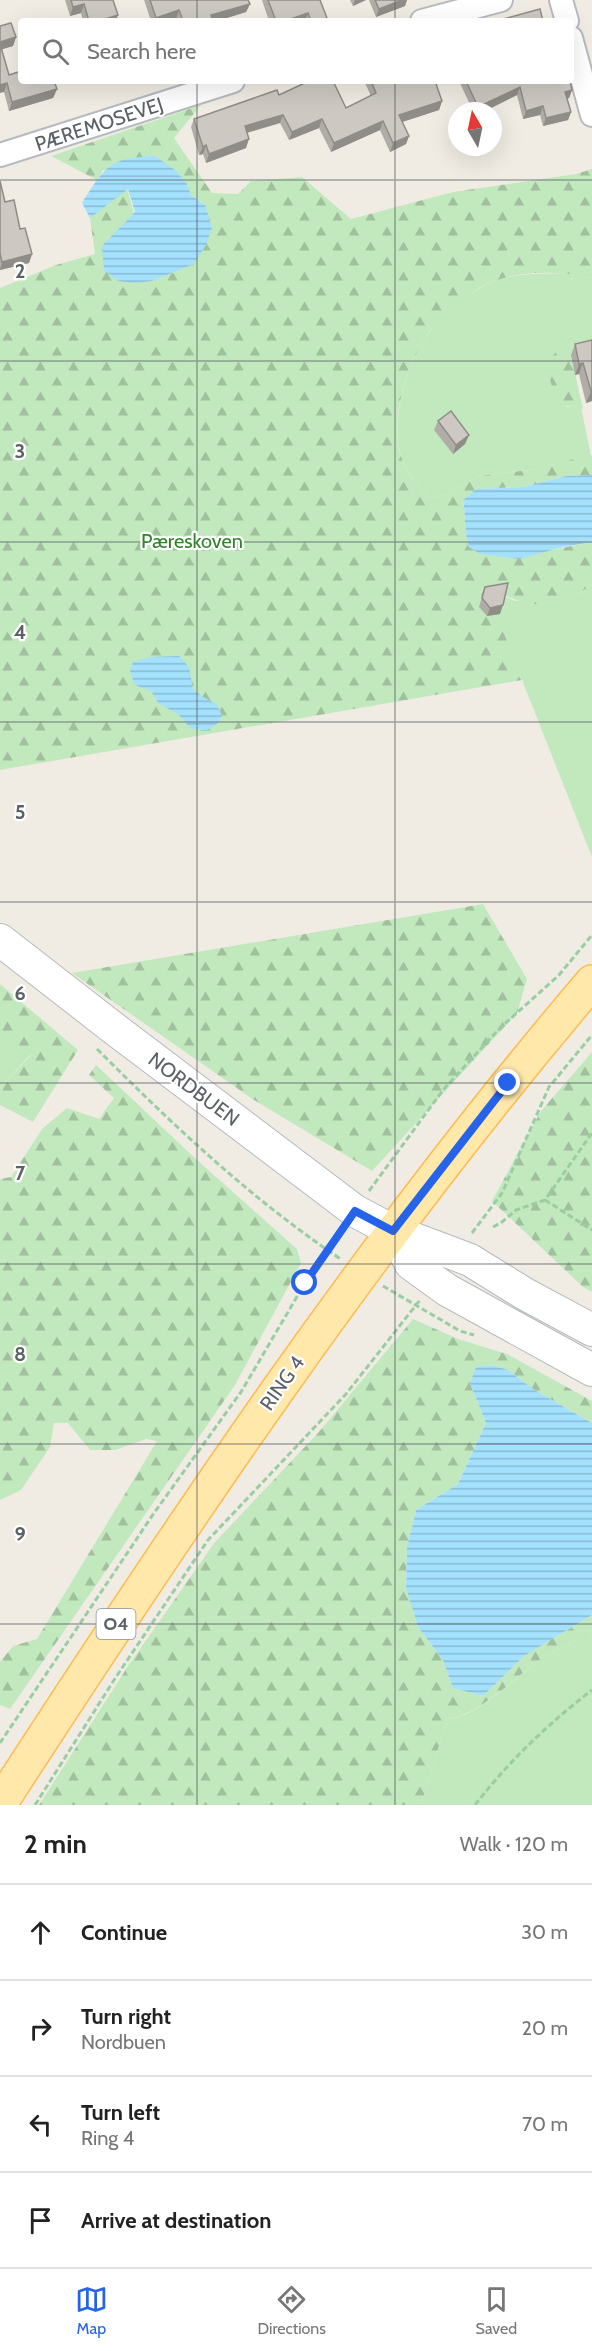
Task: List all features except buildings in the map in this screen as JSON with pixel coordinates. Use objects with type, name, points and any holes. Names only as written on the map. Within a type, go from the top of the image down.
[{"type":"main road","name":"RING 4","points":[[0,1804],[126,1610],[217,1476],[393,1231],[508,1083],[592,982]]},
{"type":"street","points":[[433,18],[501,0]]},
{"type":"street","points":[[561,0],[566,18]]},
{"type":"street","points":[[574,49],[592,115]]},
{"type":"street","name":"PÆREMOSEVEJ","points":[[0,156],[224,84]]},
{"type":"street","name":"NORDBUEN","points":[[0,940],[355,1211],[393,1231],[456,1254],[592,1330]]},
{"type":"street","points":[[393,1231],[411,1264],[447,1290],[512,1328],[592,1370]]},
{"type":"path","points":[[0,1743],[154,1513],[241,1392],[305,1283],[390,1160],[443,1090],[499,1029],[559,975],[592,935]]},
{"type":"path","points":[[456,1254],[502,1193],[549,1087],[592,1035]]},
{"type":"path","points":[[97,1048],[204,1154],[266,1206],[328,1251]]},
{"type":"path","points":[[493,1227],[516,1210],[545,1200],[592,1133]]},
{"type":"path","points":[[545,1200],[592,1230]]},
{"type":"path","points":[[34,1805],[208,1540],[346,1394],[435,1281]]},
{"type":"path","points":[[475,1805],[522,1749],[592,1690]]},
{"type":"green space","name":"Pæreskoven","points":[[201,105],[174,138],[212,193],[238,194],[251,181],[302,177],[351,219],[453,192],[576,174],[592,169],[592,278],[535,273],[507,277],[476,290],[437,324],[421,344],[403,390],[397,423],[402,460],[412,477],[430,498],[450,494],[478,476],[528,470],[592,455],[592,475],[566,476],[523,487],[476,489],[463,500],[469,547],[541,552],[592,542],[592,585],[574,596],[530,605],[487,589],[522,680],[0,770],[0,288],[56,265],[95,254],[90,218],[127,188],[152,281],[194,264],[205,205],[190,194],[187,184],[103,170],[97,180],[51,156]]},
{"type":"green space","points":[[570,273],[592,278],[592,340],[561,348],[567,407],[581,407],[591,456],[528,470],[478,476],[450,494],[430,498],[408,471],[400,452],[398,438],[398,422],[404,388],[415,356],[423,342],[431,330],[454,308],[490,283],[512,276]]},
{"type":"green space","points":[[592,340],[571,356],[583,409],[567,406],[559,400],[552,386],[549,368],[551,361],[560,349]]},
{"type":"green space","points":[[592,585],[592,857],[486,589],[515,601],[574,596]]},
{"type":"green space","points":[[483,904],[527,979],[517,1013],[372,1171],[254,1100],[72,973]]},
{"type":"green space","points":[[0,984],[78,1050],[33,1122],[0,1105],[0,1088],[31,1055],[0,1032]]},
{"type":"green space","points":[[0,1032],[31,1054],[0,1088]]},
{"type":"green space","points":[[592,1052],[592,1292],[583,1287],[492,1201],[541,1111]]},
{"type":"green space","points":[[96,1065],[197,1160],[297,1249],[301,1263],[235,1385],[10,1709],[0,1705],[0,1662],[13,1646],[37,1639],[157,1441],[146,1439],[115,1450],[90,1450],[68,1423],[54,1423],[50,1447],[21,1490],[0,1500],[0,1179],[11,1177],[42,1129],[67,1108],[99,1119],[114,1098],[89,1075]]},
{"type":"green space","points":[[413,1319],[458,1339],[507,1354],[592,1401],[592,1423],[533,1389],[508,1370],[492,1365],[476,1367],[470,1383],[486,1423],[458,1484],[416,1510],[407,1547],[406,1588],[418,1627],[443,1660],[453,1688],[483,1696],[524,1656],[592,1615],[592,1634],[541,1659],[496,1695],[470,1712],[447,1719],[421,1805],[39,1805],[128,1666],[215,1542],[318,1433]]},
{"type":"green space","points":[[592,1634],[592,1805],[421,1805],[447,1719],[470,1712],[496,1695],[541,1659]]},
{"type":"water","points":[[155,156],[175,170],[187,184],[191,195],[205,205],[212,228],[206,245],[194,264],[152,281],[134,283],[118,281],[104,270],[102,246],[135,212],[128,189],[90,218],[82,203],[103,172],[110,166],[127,159]]},
{"type":"water","points":[[592,475],[592,542],[519,559],[480,554],[469,547],[463,500],[476,489],[523,487],[566,476]]},
{"type":"water","points":[[179,656],[189,667],[193,689],[217,704],[222,716],[218,723],[206,731],[190,728],[179,715],[158,703],[151,691],[135,685],[130,671],[133,662],[151,657]]},
{"type":"water","points":[[492,1365],[508,1370],[533,1389],[592,1423],[592,1615],[524,1656],[483,1696],[453,1688],[443,1660],[418,1627],[406,1588],[407,1547],[416,1510],[458,1484],[486,1423],[470,1383],[476,1367]]},
{"type":"route","points":[[305,1283],[355,1211],[393,1231],[508,1083]]}]
